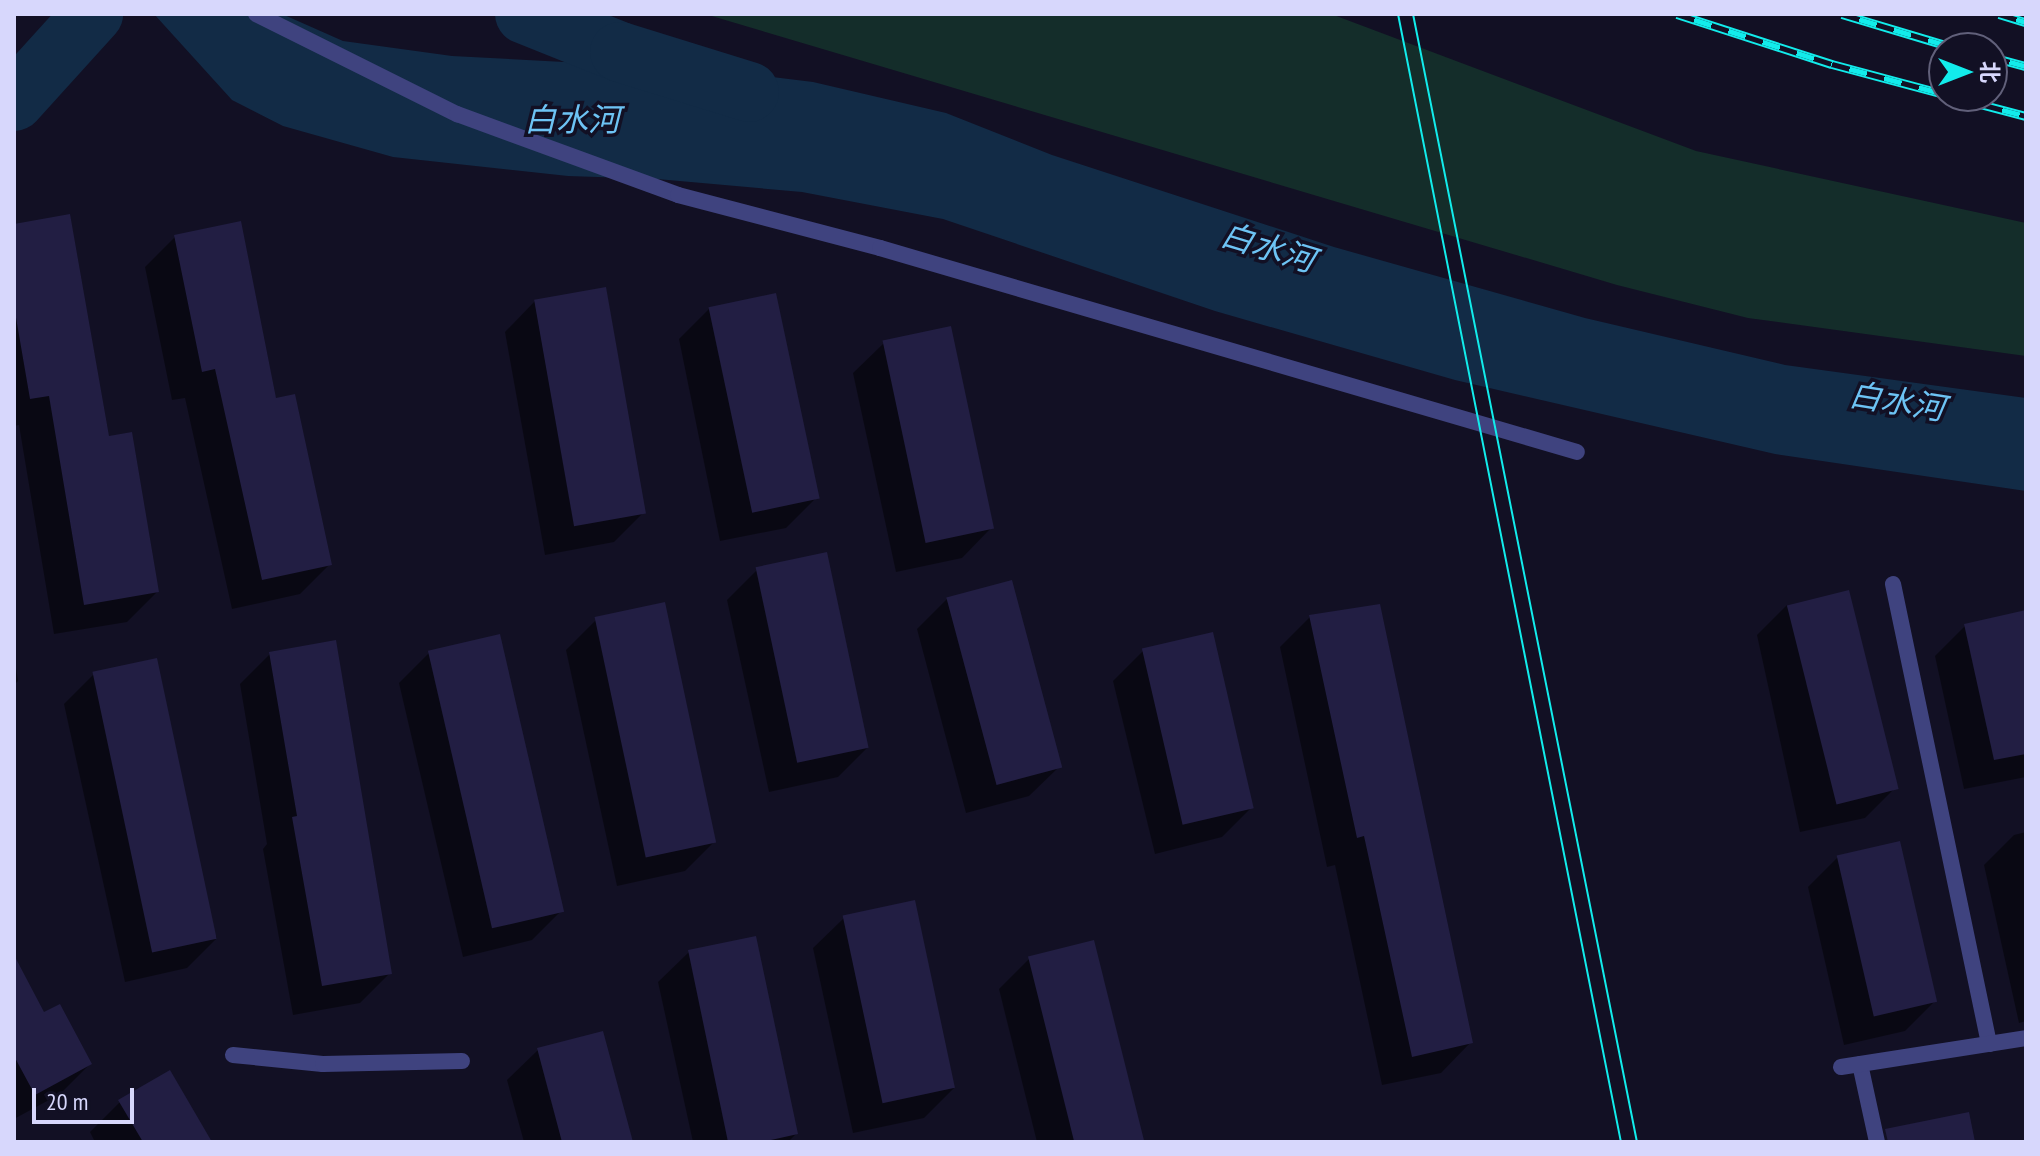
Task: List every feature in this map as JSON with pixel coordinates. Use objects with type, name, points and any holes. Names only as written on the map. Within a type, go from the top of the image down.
[{"type":"street","points":[[256,14],[457,114],[678,195],[880,248],[1577,452]]},
{"type":"street","points":[[1893,584],[1989,1044]]},
{"type":"street","points":[[1841,1067],[2026,1038]]},
{"type":"street","points":[[233,1055],[323,1064],[462,1061]]},
{"type":"street","points":[[1860,1064],[1877,1142]]},
{"type":"green space","points":[[705,14],[1331,14],[1696,151],[2026,223],[2026,356],[1748,318],[1617,285]]},
{"type":"water","name":"白水河","points":[[154,14],[282,14],[343,41],[452,56],[714,70],[813,82],[946,113],[1052,155],[1334,247],[1585,318],[1785,365],[2026,398],[2026,491],[1775,454],[1455,380],[1215,311],[943,219],[802,192],[657,179],[568,176],[393,157],[283,126],[232,100]]},
{"type":"building","points":[[70,214],[109,436],[132,432],[159,592],[84,605],[49,396],[30,399],[14,306],[14,224]]},
{"type":"building","points":[[241,221],[276,398],[295,394],[332,565],[262,580],[215,369],[202,372],[174,235]]},
{"type":"building","points":[[606,287],[646,514],[574,526],[534,300]]},
{"type":"building","points":[[776,293],[820,498],[752,513],[709,307]]},
{"type":"building","points":[[951,326],[994,528],[926,543],[883,341]]},
{"type":"building","points":[[827,552],[869,748],[797,763],[756,567]]},
{"type":"building","points":[[1012,580],[1062,767],[997,785],[946,598]]},
{"type":"building","points":[[1849,590],[1899,789],[1836,804],[1787,605]]},
{"type":"building","points":[[665,602],[716,843],[646,858],[595,617]]},
{"type":"building","points":[[1380,604],[1473,1043],[1412,1057],[1364,836],[1357,838],[1309,615]]},
{"type":"building","points":[[2026,610],[2026,754],[1994,760],[1964,624]]},
{"type":"building","points":[[1213,632],[1254,808],[1183,825],[1142,648]]},
{"type":"building","points":[[500,634],[564,912],[492,928],[428,651]]},
{"type":"building","points":[[336,640],[392,974],[322,986],[292,817],[297,816],[269,652]]},
{"type":"building","points":[[157,658],[217,939],[152,952],[92,672]]},
{"type":"building","points":[[1900,841],[1937,1002],[1874,1016],[1837,856]]},
{"type":"building","points":[[915,900],[955,1088],[883,1103],[843,915]]},
{"type":"building","points":[[756,936],[798,1134],[762,1142],[728,1142],[688,950]]},
{"type":"building","points":[[1094,940],[1144,1142],[1074,1142],[1028,956]]},
{"type":"building","points":[[14,955],[44,1012],[60,1004],[92,1064],[35,1095],[14,1056]]},
{"type":"building","points":[[603,1031],[633,1142],[562,1142],[537,1048]]},
{"type":"building","points":[[170,1070],[212,1142],[143,1142],[118,1100]]},
{"type":"building","points":[[1969,1112],[1975,1142],[1888,1142],[1885,1129]]},
{"type":"waterway","points":[[14,101],[93,14]]},
{"type":"waterway","name":"白水河","points":[[525,14],[620,52],[749,92]]},
{"type":"tram line","points":[[1398,14],[1621,1142]]},
{"type":"tram line","points":[[1413,14],[1637,1142]]},
{"type":"railway","points":[[1677,14],[1832,64],[1928,90]]},
{"type":"railway","points":[[1842,14],[1928,40]]},
{"type":"railway","points":[[1999,14],[2026,22]]},
{"type":"railway","points":[[2008,61],[2026,66]]},
{"type":"railway","points":[[2008,111],[2026,116]]}]
